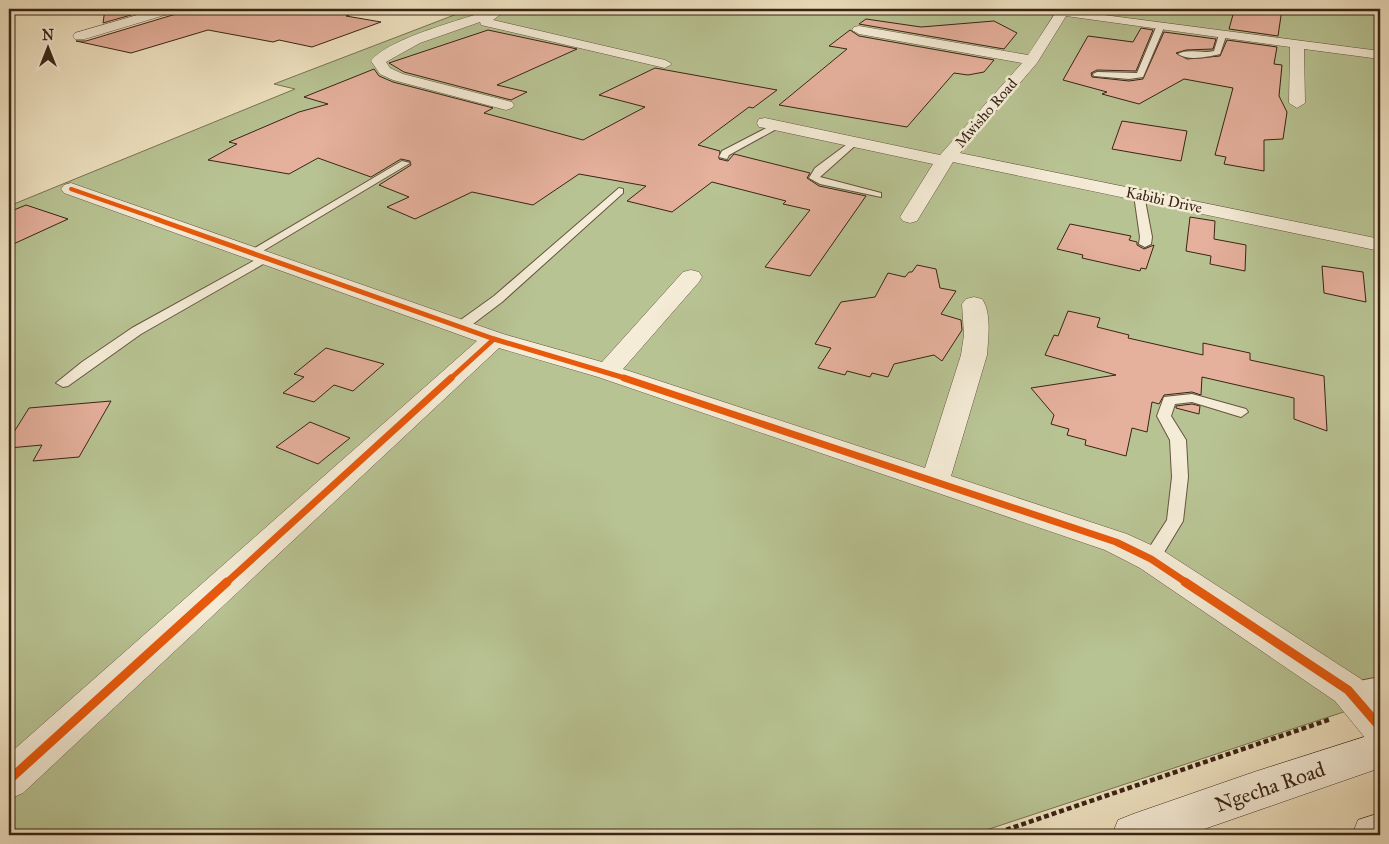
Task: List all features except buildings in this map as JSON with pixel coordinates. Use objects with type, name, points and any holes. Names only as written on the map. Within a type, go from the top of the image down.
[{"type":"street","points":[[80,36],[171,9]]},
{"type":"street","points":[[504,9],[423,38],[384,56],[378,61],[385,71],[398,77],[506,106]]},
{"type":"street","points":[[1063,10],[1162,26],[1380,55]]},
{"type":"street","name":"Mwisho Road","points":[[910,217],[946,158],[1032,60],[1063,10]]},
{"type":"street","points":[[488,15],[486,22],[665,64]]},
{"type":"street","points":[[859,30],[1032,60]]},
{"type":"street","points":[[1297,44],[1297,103]]},
{"type":"street","name":"Kabibi Drive","points":[[771,124],[854,142],[1139,195],[1380,244]]},
{"type":"street","points":[[71,189],[494,339],[606,372],[1116,542],[1151,558],[1368,702]]},
{"type":"street","points":[[606,372],[691,278]]},
{"type":"street","points":[[935,482],[974,355],[976,335],[974,304]]},
{"type":"street","points":[[9,780],[494,339]]},
{"type":"street","name":"Ngecha Road","points":[[1133,835],[1254,791],[1380,750]]},
{"type":"street","points":[[1373,835],[1380,833]]},
{"type":"lane","points":[[1098,74],[1129,77],[1140,74],[1162,26]]},
{"type":"lane","points":[[1182,54],[1208,55],[1217,52],[1223,33]]},
{"type":"lane","points":[[724,157],[725,153],[771,124]]},
{"type":"lane","points":[[854,142],[819,170],[814,178],[877,195]]},
{"type":"lane","points":[[63,383],[83,367],[405,163]]},
{"type":"lane","points":[[460,327],[498,299],[619,191]]},
{"type":"lane","points":[[1139,195],[1146,236],[1145,244]]},
{"type":"lane","points":[[1151,558],[1175,521],[1180,477],[1178,440],[1164,416],[1169,400],[1192,398],[1241,412]]},
{"type":"path","points":[[991,835],[1368,702]]},
{"type":"green space","points":[[470,9],[1380,9],[1380,700],[971,835],[9,835],[9,206],[295,89],[274,84]]},
{"type":"cycle path","points":[[71,189],[494,339],[607,372],[1116,542],[1151,559],[1348,690],[1380,727]]},
{"type":"cycle path","points":[[9,780],[494,339]]}]
